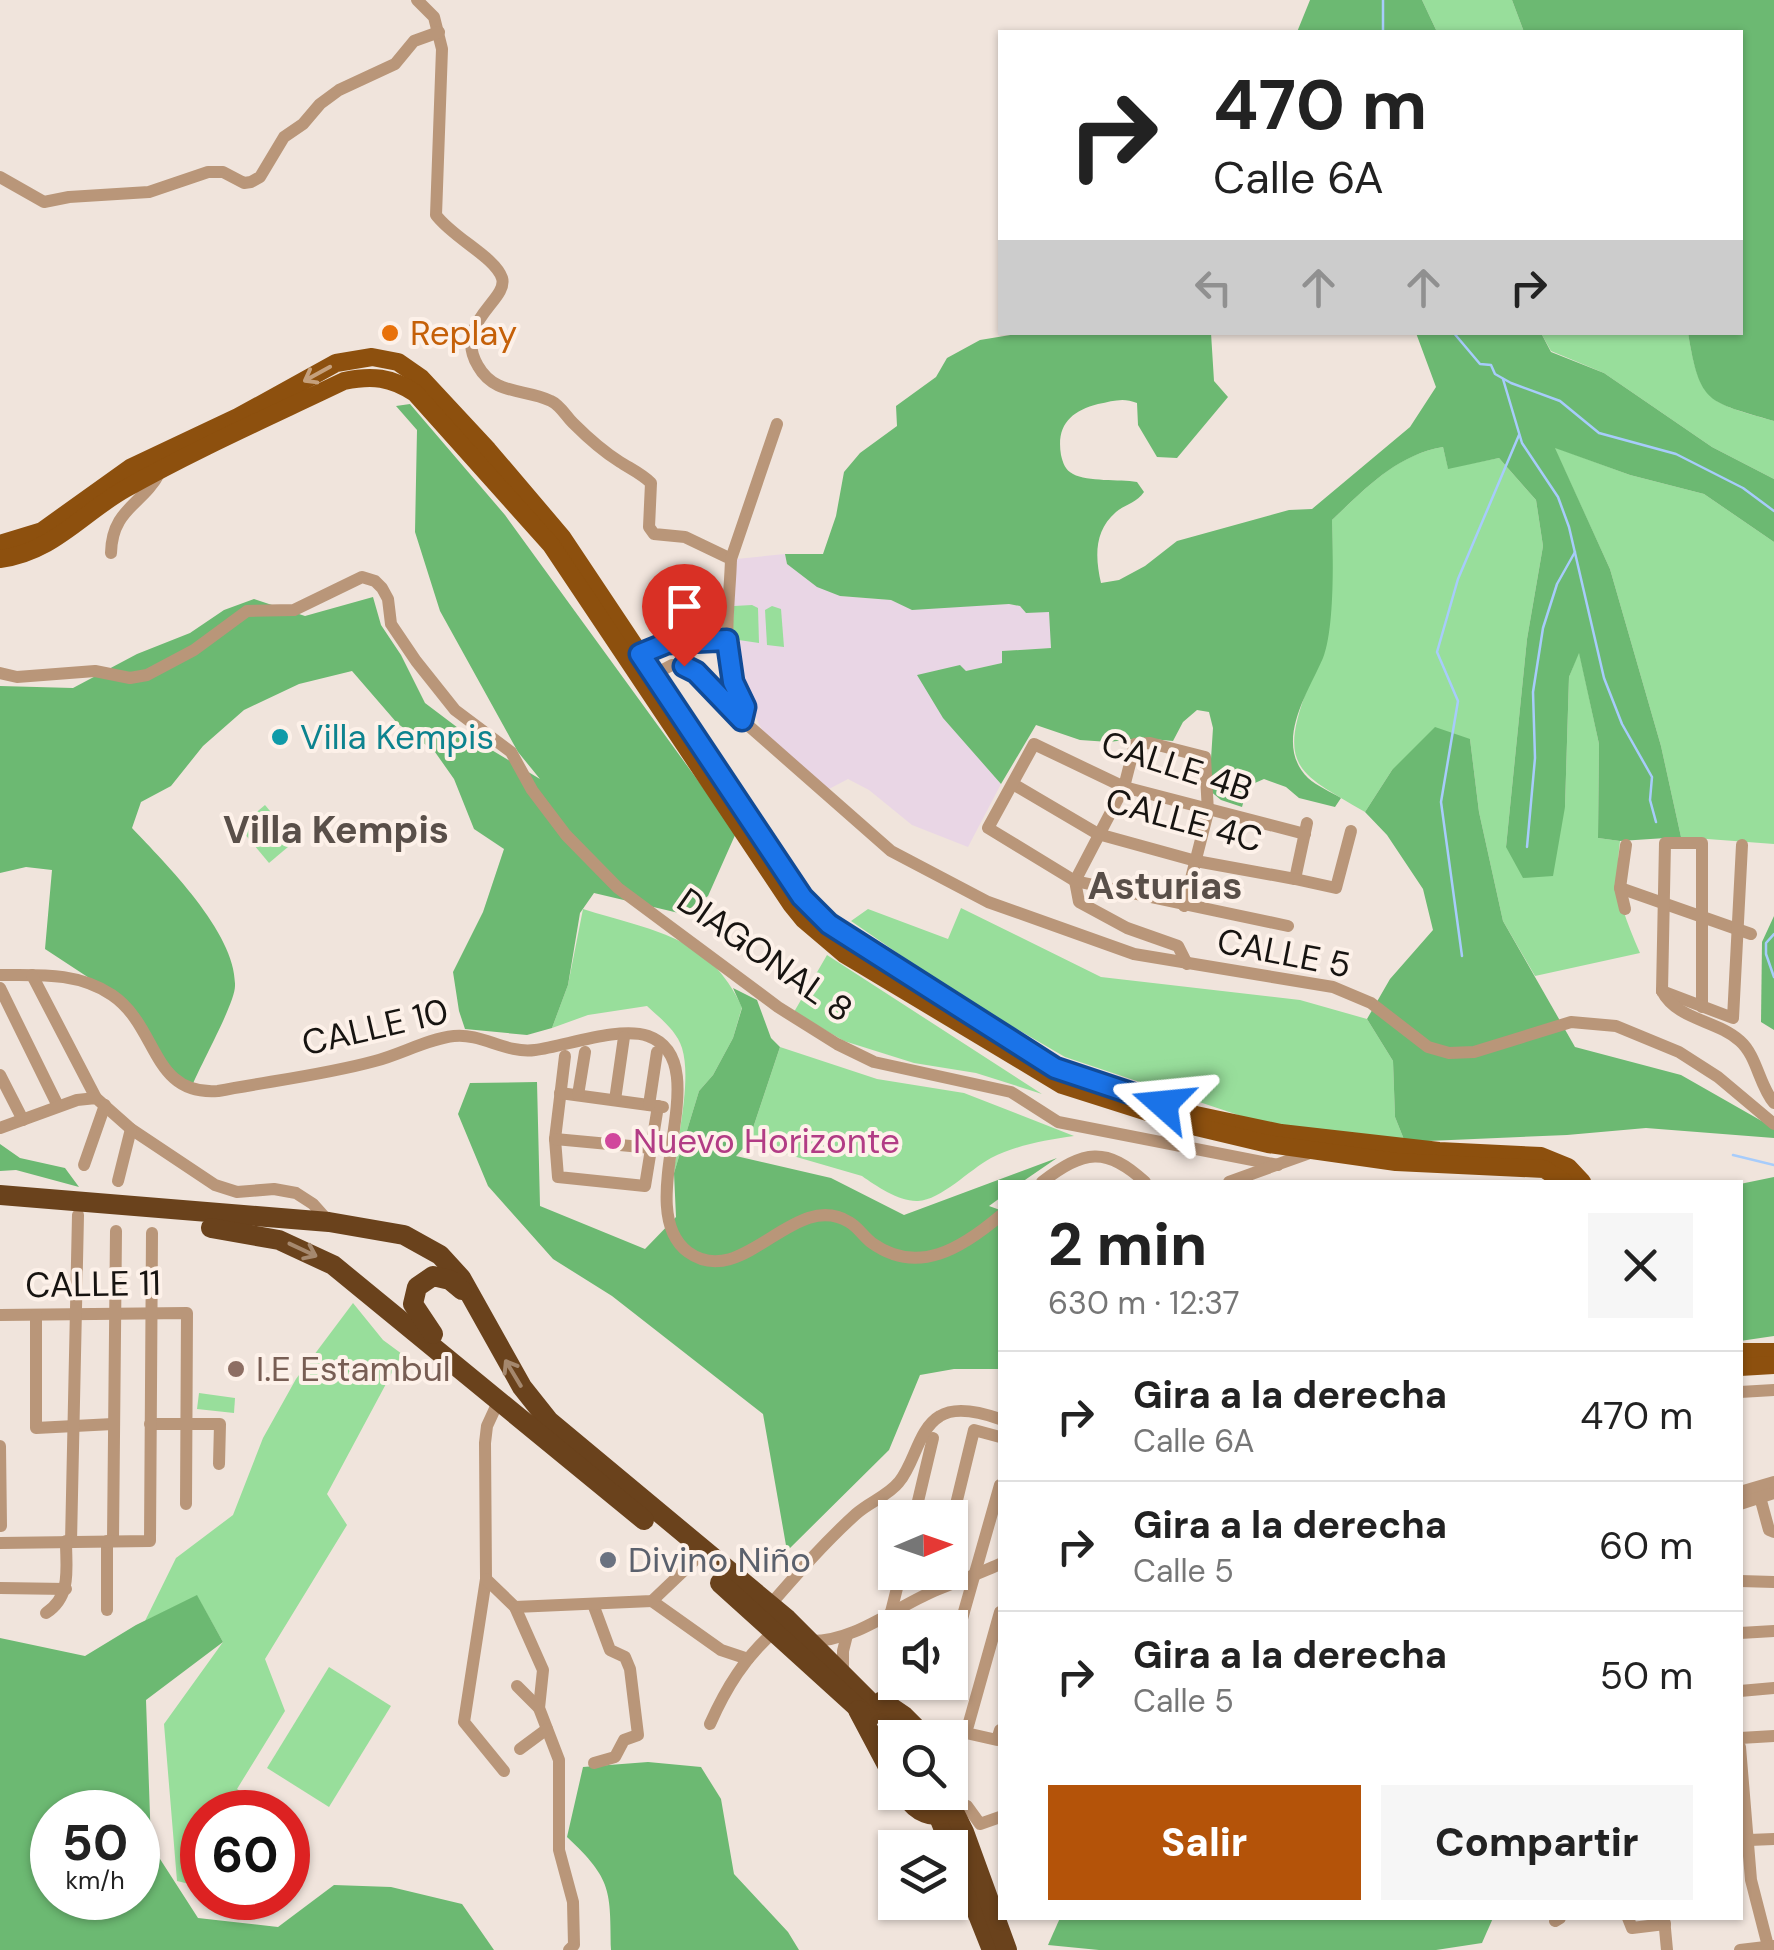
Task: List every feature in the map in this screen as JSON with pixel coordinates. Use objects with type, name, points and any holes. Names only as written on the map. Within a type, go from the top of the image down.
[{"type":"highway","points":[[0,1195],[330,1222],[386,1230],[417,1240],[452,1267],[522,1387],[548,1421],[770,1605],[889,1720]]},
{"type":"highway","points":[[0,1209],[233,1230],[299,1248],[353,1280],[468,1374],[694,1561],[878,1727]]},
{"type":"highway","points":[[468,1374],[422,1319],[414,1304],[414,1294],[427,1278],[442,1277],[458,1286],[481,1315]]},
{"type":"highway","points":[[847,1676],[908,1720]]},
{"type":"highway","points":[[855,1704],[878,1751]]},
{"type":"highway","points":[[918,1810],[931,1816],[946,1810]]},
{"type":"highway","points":[[945,1810],[992,1950]]},
{"type":"highway","points":[[950,1810],[964,1832],[1008,1950]]},
{"type":"main road","points":[[0,544],[42,531],[130,468],[238,417],[336,363],[372,356],[398,362],[421,378],[535,504],[791,904],[832,946],[1062,1085],[1204,1129],[1314,1152],[1396,1162],[1544,1169],[1571,1180]]},
{"type":"main road","points":[[0,559],[47,546],[120,492],[161,469],[344,381],[363,377],[387,379],[414,393],[502,488],[588,590]]},
{"type":"main road","points":[[647,679],[802,897],[829,924],[1055,1068],[1196,1114],[1259,1129],[1341,1142],[1541,1156],[1556,1160],[1572,1180]]},
{"type":"main road","points":[[1743,1352],[1774,1352]]},
{"type":"main road","points":[[1743,1367],[1774,1365]]},
{"type":"street","points":[[417,0],[434,17],[440,32],[436,216],[495,266],[504,282],[476,325],[472,340],[478,366],[488,380],[501,388],[550,400],[616,460],[652,483],[649,527],[654,534],[685,537],[730,558]]},
{"type":"street","points":[[0,177],[44,202],[149,192],[208,172],[223,172],[244,183],[252,182],[260,177],[284,137],[303,124],[320,104],[339,90],[396,64],[414,41],[440,32]]},
{"type":"street","points":[[742,720],[745,707],[733,682],[727,640],[730,558],[778,424]]},
{"type":"street","points":[[111,553],[119,518],[152,485],[161,469]]},
{"type":"street","name":"DIAGONAL 8","points":[[0,673],[18,677],[95,672],[130,678],[147,675],[194,650],[247,610],[294,610],[362,577],[374,580],[388,599],[390,624],[455,710],[511,752],[532,790],[566,835],[618,888],[778,1007],[836,1044],[874,1062],[1011,1092],[1058,1122],[1278,1165]]},
{"type":"street","points":[[633,658],[667,643],[727,640]]},
{"type":"street","name":"CALLE 5","points":[[647,679],[672,665],[690,668],[742,720],[891,851],[988,902],[1114,948],[1333,987],[1371,1003],[1428,1047],[1449,1053],[1474,1052],[1571,1022],[1616,1026],[1692,1060],[1774,1124]]},
{"type":"street","points":[[1184,906],[1208,812],[1205,756],[1150,743],[1135,744],[1124,787],[1075,881],[1079,902],[1127,928],[1178,946],[1187,964]]},
{"type":"street","name":"CALLE 4B","points":[[1013,784],[1034,744],[1124,787],[1208,812],[1306,828],[1293,878]]},
{"type":"street","points":[[1013,784],[988,828],[1075,881],[1288,926]]},
{"type":"street","name":"CALLE 4C","points":[[1013,784],[1098,834],[1196,861],[1336,888],[1351,831]]},
{"type":"street","points":[[1702,1007],[1702,843],[1665,843],[1662,991],[1668,1003],[1678,1010],[1719,1027],[1745,1045],[1765,1092],[1774,1103]]},
{"type":"street","points":[[1625,910],[1620,888],[1626,845]]},
{"type":"street","points":[[1662,991],[1732,1018],[1745,932],[1742,845]]},
{"type":"street","points":[[1620,888],[1745,932]]},
{"type":"street","name":"CALLE 10","points":[[0,975],[74,977],[111,994],[137,1017],[176,1083],[192,1090],[218,1092],[371,1062],[460,1035],[511,1050],[532,1051],[644,1034],[660,1042],[675,1063],[676,1108],[667,1183],[671,1230],[677,1242],[697,1258],[718,1262],[744,1254],[804,1220],[819,1216],[850,1222],[871,1242],[893,1255],[934,1258],[966,1242],[998,1218]]},
{"type":"street","points":[[32,975],[100,1101],[131,1129],[215,1185],[237,1192],[274,1189],[296,1194],[313,1204],[330,1222]]},
{"type":"street","points":[[0,988],[58,1106]]},
{"type":"street","points":[[615,1100],[624,1036]]},
{"type":"street","points":[[578,1095],[584,1052]]},
{"type":"street","points":[[565,1056],[554,1139],[558,1178],[645,1186],[652,1148],[657,1052]]},
{"type":"street","points":[[0,1075],[23,1120]]},
{"type":"street","points":[[560,1092],[676,1108]]},
{"type":"street","points":[[0,1128],[58,1106],[100,1101]]},
{"type":"street","points":[[84,1165],[100,1101]]},
{"type":"street","points":[[118,1181],[131,1129]]},
{"type":"street","points":[[554,1139],[652,1148]]},
{"type":"street","points":[[1236,1180],[1341,1142]]},
{"type":"street","points":[[1045,1180],[1084,1158],[1104,1156],[1123,1162],[1143,1180]]},
{"type":"street","points":[[46,1613],[59,1604],[66,1589],[78,1216]]},
{"type":"street","points":[[108,1610],[116,1231]]},
{"type":"street","points":[[0,1544],[150,1541],[152,1233]]},
{"type":"street","name":"CALLE 11","points":[[0,1314],[187,1312],[188,1424]]},
{"type":"street","points":[[36,1315],[36,1428],[113,1424]]},
{"type":"street","points":[[1743,1392],[1774,1390]]},
{"type":"street","points":[[499,1400],[487,1426],[485,1444],[486,1579],[464,1722],[504,1770]]},
{"type":"street","points":[[770,1605],[858,1512],[898,1484],[932,1422],[942,1414],[957,1411],[998,1419]]},
{"type":"street","points":[[150,1424],[220,1424],[219,1464]]},
{"type":"street","points":[[186,1504],[188,1424]]},
{"type":"street","points":[[957,1500],[974,1430],[998,1437]]},
{"type":"street","points":[[918,1500],[933,1438]]},
{"type":"street","points":[[0,1446],[1,1526]]},
{"type":"street","points":[[1743,1491],[1774,1482]]},
{"type":"street","points":[[966,1610],[998,1492]]},
{"type":"street","points":[[1743,1503],[1767,1495],[1771,1531]]},
{"type":"street","points":[[652,1601],[694,1561]]},
{"type":"street","points":[[895,1610],[998,1565]]},
{"type":"street","points":[[486,1579],[515,1607],[542,1670],[539,1708],[558,1760],[560,1850],[573,1902],[574,1945],[569,1950]]},
{"type":"street","points":[[1743,1580],[1774,1582]]},
{"type":"street","points":[[0,1588],[66,1589]]},
{"type":"street","points":[[515,1607],[652,1601],[721,1650],[748,1658]]},
{"type":"street","points":[[594,1604],[610,1650],[625,1656],[630,1669],[638,1735],[624,1740],[615,1757],[594,1763]]},
{"type":"street","points":[[810,1641],[828,1642],[878,1619]]},
{"type":"street","points":[[998,1619],[966,1734],[998,1735]]},
{"type":"street","points":[[710,1724],[723,1695],[748,1658],[775,1631]]},
{"type":"street","points":[[1743,1633],[1774,1632]]},
{"type":"street","points":[[847,1635],[842,1651],[847,1676]]},
{"type":"street","points":[[517,1686],[539,1708]]},
{"type":"street","points":[[1743,1691],[1774,1688]]},
{"type":"street","points":[[520,1749],[546,1729]]},
{"type":"street","points":[[1743,1738],[1774,1736]]},
{"type":"street","points":[[1740,1950],[1771,1947],[1746,1880],[1749,1840],[1743,1778]]},
{"type":"street","points":[[968,1807],[980,1824],[998,1818]]},
{"type":"street","points":[[1749,1840],[1774,1840]]},
{"type":"street","points":[[1629,1920],[1632,1928],[1665,1921],[1667,1950]]},
{"type":"shaded area","points":[[785,554],[787,564],[840,596],[891,600],[912,609],[1009,604],[1020,606],[1026,613],[1049,611],[1052,648],[1003,651],[1003,663],[966,671],[976,754],[1001,784],[968,847],[912,825],[869,790],[848,779],[827,790],[762,730],[741,687],[732,654],[736,559]]},
{"type":"green space","points":[[1310,0],[1422,0],[1436,30],[1298,30]]},
{"type":"green space","points":[[1422,0],[1512,0],[1523,30],[1436,30]]},
{"type":"green space","points":[[1512,0],[1774,0],[1774,421],[1734,409],[1710,396],[1697,374],[1688,335],[1743,335],[1743,30],[1523,30]]},
{"type":"green space","points":[[1010,335],[1211,335],[1214,381],[1228,397],[1177,458],[1157,457],[1138,425],[1137,403],[1132,401],[1088,407],[1073,415],[1063,428],[1061,455],[1070,472],[1079,477],[1137,482],[1144,492],[1116,512],[1104,527],[1097,554],[1101,583],[1119,580],[1145,566],[1177,541],[1289,510],[1312,509],[1410,427],[1436,387],[1417,335],[1542,335],[1551,352],[1604,373],[1712,447],[1774,479],[1774,542],[1704,494],[1630,475],[1555,448],[1610,569],[1661,746],[1681,837],[1620,841],[1598,838],[1599,744],[1579,653],[1569,677],[1565,807],[1553,876],[1523,878],[1506,847],[1527,639],[1543,546],[1536,500],[1499,458],[1448,469],[1443,447],[1396,465],[1332,520],[1330,628],[1323,658],[1297,718],[1293,749],[1308,778],[1341,798],[1335,807],[1299,798],[1286,787],[1264,779],[1248,786],[1242,807],[1221,800],[1209,790],[1213,728],[1209,712],[1197,710],[1183,722],[1173,741],[1080,740],[1036,725],[1001,784],[943,718],[917,675],[960,665],[966,671],[1002,663],[1002,651],[1051,648],[1049,612],[1026,613],[1020,606],[1009,604],[912,610],[891,600],[840,596],[817,587],[787,564],[785,554],[823,554],[836,516],[844,472],[860,453],[897,426],[896,406],[936,377],[947,358],[980,340]]},
{"type":"green space","points":[[1542,335],[1688,335],[1697,374],[1711,396],[1734,409],[1774,421],[1774,479],[1712,447],[1604,373],[1551,351]]},
{"type":"green space","points":[[410,404],[505,515],[736,833],[708,896],[683,914],[594,893],[580,913],[568,985],[552,1028],[527,1035],[465,1029],[453,972],[483,912],[504,849],[474,829],[454,779],[435,752],[397,723],[352,671],[299,684],[244,710],[203,746],[171,786],[141,802],[132,828],[197,901],[225,944],[233,966],[234,994],[193,1084],[172,1073],[112,993],[45,949],[52,870],[26,867],[0,873],[0,686],[73,688],[137,654],[190,633],[224,610],[254,599],[305,616],[373,597],[381,625],[425,703],[470,737],[540,779],[518,752],[440,611],[415,532],[417,430],[396,406]]},
{"type":"green space","points":[[1443,447],[1448,468],[1499,458],[1536,500],[1543,546],[1527,639],[1506,847],[1565,807],[1569,677],[1579,651],[1599,744],[1598,838],[1620,841],[1621,899],[1640,953],[1535,976],[1503,921],[1479,812],[1470,739],[1392,770],[1365,812],[1310,777],[1300,765],[1295,752],[1299,714],[1324,652],[1332,520],[1396,465]]},
{"type":"green space","points":[[1554,447],[1630,475],[1704,494],[1774,542],[1774,844],[1681,837],[1661,746],[1610,569]]},
{"type":"green space","points":[[734,606],[758,608],[759,643],[732,639]]},
{"type":"green space","points":[[772,606],[781,609],[784,647],[767,645],[765,610]]},
{"type":"green space","points":[[1435,727],[1470,739],[1479,812],[1503,921],[1575,1047],[1681,1075],[1774,1128],[1774,1138],[1646,1128],[1405,1142],[1395,1117],[1393,1061],[1367,1019],[1390,979],[1433,930],[1423,889],[1387,835],[1365,812],[1392,770]]},
{"type":"green space","points":[[265,805],[295,841],[269,863],[239,827]]},
{"type":"green space","points":[[961,908],[1101,977],[1300,1000],[1367,1019],[1393,1061],[1395,1117],[1405,1142],[1268,1125],[1065,1057],[960,996],[851,921],[868,909],[948,939]]},
{"type":"green space","points":[[583,909],[655,931],[695,950],[729,983],[742,1007],[733,1038],[713,1075],[699,1091],[674,1173],[685,1061],[672,1030],[647,1006],[588,1015],[552,1028],[568,985]]},
{"type":"green space","points":[[1774,916],[1774,1030],[1761,1022],[1762,942]]},
{"type":"green space","points":[[827,955],[1042,1094],[976,1073],[914,1063],[844,1041],[794,1012]]},
{"type":"green space","points":[[733,988],[757,1000],[771,1038],[780,1047],[748,1143],[736,1156],[831,1178],[904,1215],[1057,1158],[1025,1180],[998,1180],[998,1199],[989,1206],[998,1209],[998,1369],[954,1369],[920,1375],[889,1450],[787,1551],[763,1414],[612,1296],[553,1259],[488,1186],[458,1114],[470,1083],[537,1082],[540,1206],[645,1249],[676,1217],[674,1173],[699,1091],[713,1075],[733,1038],[742,1008]]},
{"type":"green space","points":[[780,1047],[877,1079],[964,1093],[1074,1136],[1011,1150],[991,1158],[936,1196],[918,1201],[904,1199],[862,1176],[748,1143]]},
{"type":"green space","points":[[0,1144],[20,1158],[65,1168],[79,1187],[16,1170],[0,1171]]},
{"type":"green space","points":[[1774,1177],[1774,1336],[1743,1341],[1743,1183]]},
{"type":"green space","points":[[353,1303],[383,1340],[402,1354],[327,1494],[347,1525],[265,1659],[285,1711],[239,1790],[180,1790],[180,1882],[164,1724],[223,1642],[197,1596],[145,1621],[176,1558],[233,1515],[263,1438],[296,1379]]},
{"type":"green space","points":[[199,1393],[235,1398],[234,1413],[197,1409]]},
{"type":"green space","points":[[197,1595],[223,1642],[146,1700],[149,1790],[30,1790],[30,1920],[160,1920],[160,1859],[180,1890],[180,1920],[278,1927],[287,1920],[310,1920],[310,1903],[334,1885],[391,1887],[462,1904],[494,1950],[0,1950],[0,1638],[85,1656]]},
{"type":"green space","points":[[329,1667],[391,1706],[329,1807],[310,1795],[310,1790],[302,1790],[267,1768]]},
{"type":"green space","points":[[648,1762],[701,1767],[721,1799],[734,1874],[788,1932],[799,1950],[611,1950],[606,1888],[593,1864],[567,1837],[583,1767]]},
{"type":"green space","points":[[1059,1920],[1492,1920],[1482,1943],[1436,1950],[1099,1950],[1048,1945]]},
{"type":"waterway","points":[[1383,0],[1383,30]]},
{"type":"waterway","points":[[1456,335],[1480,364],[1491,365],[1495,374],[1511,383],[1560,401],[1599,433],[1676,454],[1743,488],[1774,511]]},
{"type":"waterway","points":[[1503,379],[1522,443],[1558,497],[1569,527],[1604,678],[1622,724],[1652,777],[1650,800],[1656,822]]},
{"type":"waterway","points":[[1462,956],[1441,802],[1458,701],[1437,652],[1458,579],[1519,435]]},
{"type":"waterway","points":[[1527,847],[1535,758],[1533,692],[1543,628],[1557,584],[1575,552]]},
{"type":"waterway","points":[[1774,934],[1766,943],[1774,977]]},
{"type":"waterway","points":[[1733,1155],[1774,1165]]},
{"type":"place","name":"Replay","points":[[390,333]]},
{"type":"place","name":"Villa Kempis","points":[[280,737]]},
{"type":"place","name":"Nuevo Horizonte","points":[[613,1141]]},
{"type":"place","name":"I.E Estambul","points":[[236,1369]]},
{"type":"place","name":"Divino Niño","points":[[608,1560]]},
{"type":"district","name":"Villa Kempis","points":[[336,830]]},
{"type":"district","name":"Asturias","points":[[1165,886]]},
{"type":"route","points":[[684,666],[696,672],[742,720],[745,707],[733,682],[727,640],[667,643],[640,654],[802,897],[829,924],[1055,1068],[1163,1104]]}]
